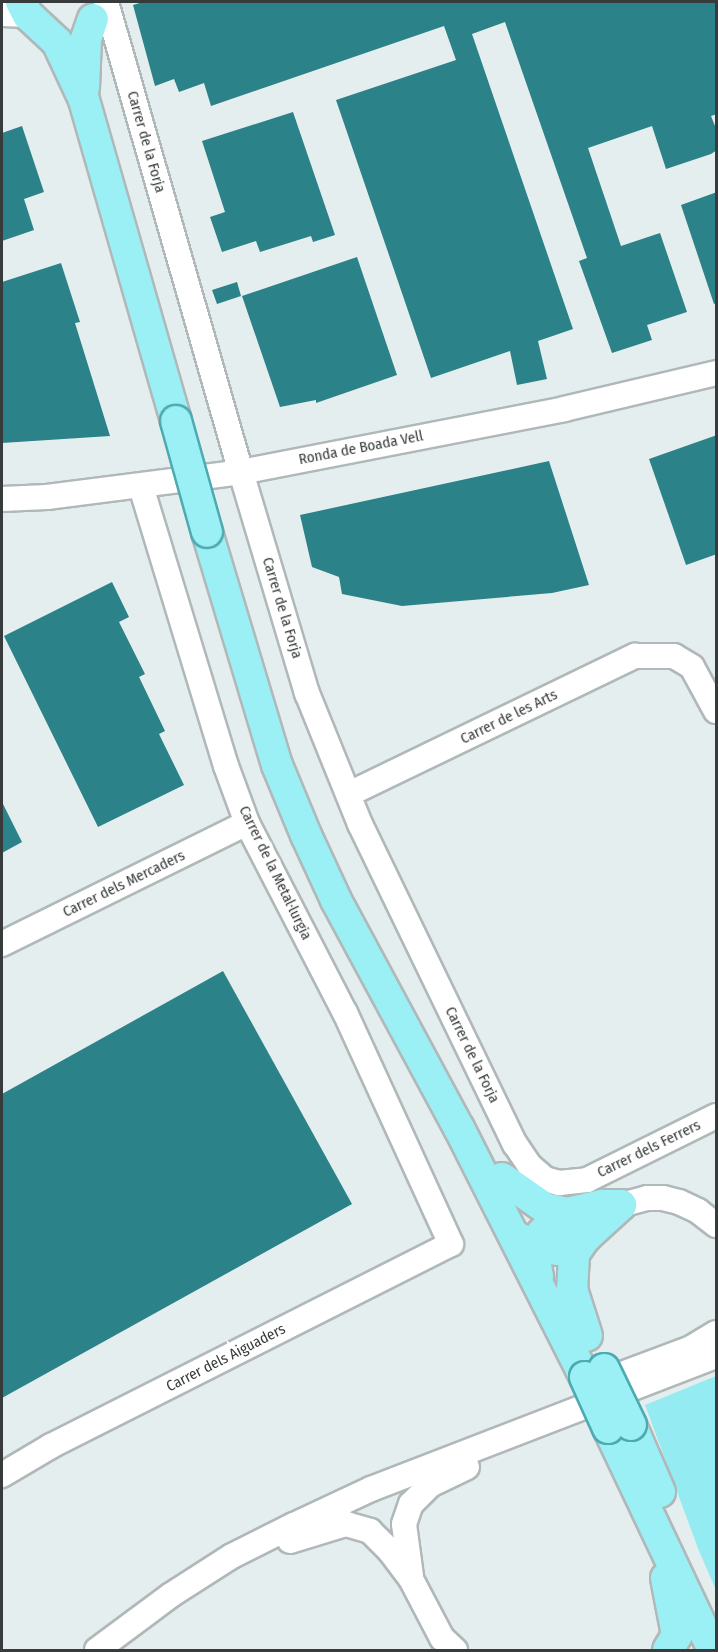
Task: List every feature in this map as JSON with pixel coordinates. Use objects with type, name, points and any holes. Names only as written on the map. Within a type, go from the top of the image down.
[{"type":"main road","points":[[24,14],[58,31],[72,30],[101,7]]},
{"type":"main road","points":[[84,100],[85,45],[101,7]]},
{"type":"main road","points":[[24,14],[64,54],[84,100],[207,532],[277,765],[336,900],[534,1255],[541,1286],[594,1373],[714,1613],[716,1628],[713,1649]]},
{"type":"main road","points":[[257,699],[313,813],[502,1178],[526,1240],[587,1336]]},
{"type":"main road","points":[[502,1178],[545,1208],[567,1213]]},
{"type":"main road","points":[[526,1240],[542,1233],[567,1213],[603,1204],[621,1205]]},
{"type":"main road","points":[[594,1373],[587,1336],[572,1289],[574,1254],[585,1238],[621,1205]]},
{"type":"main road","points":[[526,1240],[558,1250],[585,1238]]},
{"type":"main road","points":[[620,1427],[668,1585],[677,1635],[670,1650]]},
{"type":"main road","points":[[648,1515],[713,1649]]},
{"type":"main road","points":[[670,1650],[688,1645],[713,1649]]},
{"type":"street","name":"Carrer de la Forja","points":[[101,7],[308,693],[366,835],[515,1144],[530,1165],[545,1179]]},
{"type":"street","name":"Ronda de Boada Vell","points":[[2,499],[47,497],[241,472],[564,409],[717,373]]},
{"type":"street","name":"Carrer de la Metal·lurgia","points":[[141,486],[226,766],[247,823],[345,1013],[452,1244]]},
{"type":"street","name":"Carrer de les Arts","points":[[349,794],[635,656],[674,656],[692,667],[717,711]]},
{"type":"street","name":"Carrer dels Mercaders","points":[[2,944],[247,823]]},
{"type":"street","name":"Carrer dels Ferrers","points":[[545,1179],[559,1183],[587,1180],[717,1116]]},
{"type":"street","points":[[621,1205],[647,1198],[663,1198],[679,1202],[717,1225]]},
{"type":"street","name":"Carrer dels Aiguaders","points":[[2,1475],[51,1446],[452,1244]]},
{"type":"street","points":[[264,1540],[289,1512],[330,1491],[394,1463],[691,1348],[717,1334]]},
{"type":"street","points":[[97,1650],[171,1595],[232,1556],[371,1489],[717,1356]]},
{"type":"street","points":[[411,1579],[404,1524],[411,1504],[430,1485],[455,1471],[717,1371]]},
{"type":"street","points":[[118,1650],[212,1586],[294,1539],[346,1524],[370,1532],[390,1551],[411,1579],[442,1638],[455,1650]]},
{"type":"shaded area","points":[[716,1376],[716,1590],[699,1551],[645,1405]]},
{"type":"building","points":[[143,2],[717,2],[717,114],[711,116],[717,131],[717,150],[666,169],[652,126],[588,148],[621,246],[660,233],[687,312],[647,325],[652,340],[612,353],[579,261],[587,258],[505,22],[472,34],[573,329],[538,341],[547,379],[517,385],[510,351],[431,378],[336,100],[456,60],[444,26],[211,106],[204,83],[179,92],[174,79],[155,86],[133,5]]},
{"type":"building","points":[[293,112],[335,235],[313,242],[311,236],[260,252],[256,241],[222,252],[210,217],[225,212],[202,141]]},
{"type":"building","points":[[22,126],[44,192],[24,199],[34,230],[2,241],[2,133]]},
{"type":"building","points":[[717,192],[717,303],[714,304],[681,205]]},
{"type":"building","points":[[357,257],[397,375],[316,403],[316,400],[280,407],[242,296]]},
{"type":"building","points":[[61,263],[80,322],[75,323],[110,436],[2,443],[2,282]]},
{"type":"building","points":[[237,282],[241,296],[217,304],[212,290]]},
{"type":"building","points":[[717,435],[717,554],[686,565],[649,459]]},
{"type":"building","points":[[549,461],[589,585],[552,593],[402,606],[342,594],[339,577],[312,567],[300,515]]},
{"type":"building","points":[[112,582],[129,617],[119,622],[145,674],[139,677],[165,731],[159,734],[184,785],[98,827],[4,636]]},
{"type":"building","points":[[2,802],[22,842],[2,853]]},
{"type":"building","points":[[223,971],[352,1204],[2,1398],[2,1094]]}]
